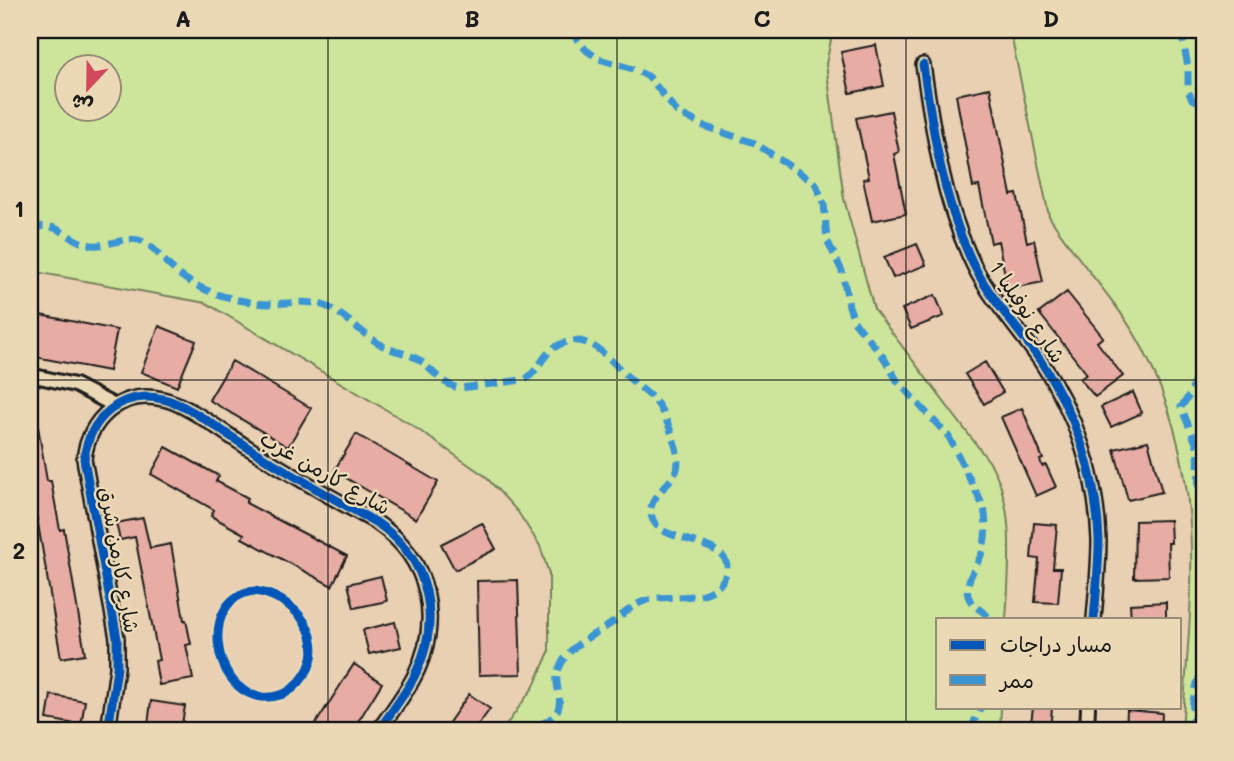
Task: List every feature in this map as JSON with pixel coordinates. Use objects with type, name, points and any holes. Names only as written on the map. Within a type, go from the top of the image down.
[{"type":"street","name":"شارع نوفيليا 1","points":[[922,65],[944,184],[955,222],[989,293],[1041,361],[1060,394],[1076,428],[1088,464],[1096,503],[1099,542],[1094,618]]},
{"type":"street","points":[[30,375],[75,386],[115,407]]},
{"type":"street","name":"شارع كارمن غرب","points":[[115,407],[146,397],[178,404],[254,452],[377,523],[405,546],[416,563],[430,600],[428,639],[415,675],[377,731]]},
{"type":"street","name":"شارع كارمن شرق","points":[[108,731],[117,668],[117,638],[84,459],[92,428],[102,416],[115,407]]},
{"type":"street","points":[[1087,731],[1088,708]]},
{"type":"green space","points":[[30,30],[833,30],[826,64],[844,199],[874,309],[991,464],[1004,500],[1009,540],[1006,618],[936,618],[936,708],[1001,708],[1000,731],[502,731],[534,686],[549,652],[549,574],[540,546],[518,512],[485,476],[410,424],[206,303],[30,271]]},
{"type":"green space","points":[[1010,30],[1204,30],[1204,731],[1182,731],[1189,632],[1191,538],[1179,446],[1165,399],[1134,333],[1049,216]]},
{"type":"building","points":[[876,45],[884,86],[850,93],[841,52]]},
{"type":"building","points":[[990,88],[1011,195],[1017,194],[1027,242],[1034,240],[1043,282],[1008,289],[998,241],[991,243],[979,186],[973,187],[956,95]]},
{"type":"building","points":[[891,111],[899,152],[894,154],[906,214],[872,221],[863,179],[869,178],[856,118]]},
{"type":"building","points":[[917,244],[926,265],[893,278],[884,257]]},
{"type":"building","points":[[1067,292],[1103,337],[1097,342],[1123,376],[1095,397],[1080,379],[1087,374],[1039,313]]},
{"type":"building","points":[[935,295],[944,316],[911,329],[902,309]]},
{"type":"building","points":[[30,313],[117,330],[109,371],[30,356]]},
{"type":"building","points":[[159,326],[196,341],[177,387],[141,372]]},
{"type":"building","points":[[232,361],[311,408],[288,447],[209,400]]},
{"type":"building","points":[[985,362],[1003,392],[984,404],[965,374]]},
{"type":"building","points":[[1133,392],[1142,413],[1111,427],[1101,407]]},
{"type":"building","points":[[1022,408],[1043,459],[1040,460],[1042,466],[1046,465],[1056,487],[1036,496],[1001,417]]},
{"type":"building","points":[[30,414],[36,414],[47,481],[51,481],[60,530],[64,529],[85,654],[61,658],[37,518],[33,518],[30,500]]},
{"type":"building","points":[[356,434],[438,482],[416,519],[334,471]]},
{"type":"building","points":[[1148,441],[1162,492],[1128,500],[1114,449]]},
{"type":"building","points":[[166,447],[219,476],[216,481],[248,498],[246,503],[347,556],[332,586],[242,538],[244,534],[211,516],[214,510],[151,474]]},
{"type":"building","points":[[143,518],[150,548],[171,544],[184,620],[191,644],[186,645],[193,679],[159,685],[155,661],[159,660],[135,537],[120,540],[116,523]]},
{"type":"building","points":[[1170,520],[1169,577],[1134,578],[1135,521]]},
{"type":"building","points":[[482,523],[496,549],[455,570],[441,544]]},
{"type":"building","points":[[1034,523],[1057,525],[1053,568],[1061,568],[1058,603],[1035,602],[1039,559],[1031,558]]},
{"type":"building","points":[[381,576],[387,601],[354,608],[348,584]]},
{"type":"building","points":[[518,580],[521,674],[479,675],[477,581]]},
{"type":"building","points":[[1166,602],[1166,618],[1131,618],[1130,604]]},
{"type":"building","points":[[395,622],[401,647],[369,654],[363,630]]},
{"type":"building","points":[[354,664],[382,683],[361,717],[351,731],[311,731]]},
{"type":"building","points":[[469,694],[490,709],[474,731],[443,731]]},
{"type":"building","points":[[51,695],[85,701],[81,725],[47,719]]},
{"type":"building","points":[[151,701],[185,706],[181,730],[148,725]]},
{"type":"building","points":[[1033,708],[1052,708],[1050,731],[1030,731]]},
{"type":"building","points":[[1127,710],[1162,713],[1161,731],[1126,731]]},
{"type":"marked path","points":[[570,30],[586,50],[599,59],[633,69],[649,77],[677,112],[706,127],[755,143],[816,184],[824,204],[827,240],[842,271],[854,321],[884,358],[898,382],[949,437],[984,508],[986,525],[982,553],[967,589],[972,603],[989,618]]},
{"type":"marked path","points":[[1181,30],[1188,67],[1188,91],[1192,99],[1204,104]]},
{"type":"marked path","points":[[30,230],[48,226],[92,245],[140,240],[180,275],[212,292],[258,303],[307,302],[322,305],[337,312],[380,344],[414,357],[443,380],[459,388],[526,379],[555,347],[577,341],[604,353],[652,398],[668,423],[678,462],[673,476],[653,502],[652,517],[657,526],[665,532],[704,545],[724,558],[727,567],[723,580],[708,593],[642,602],[574,648],[558,671],[559,703],[556,713],[532,731]]},
{"type":"marked path","points":[[1204,357],[1191,393],[1181,407],[1198,448],[1199,504],[1204,516]]},
{"type":"marked path","points":[[1194,731],[1193,699],[1204,668]]},
{"type":"marked path","points":[[970,731],[981,708]]},
{"type":"cycle path","points":[[923,65],[945,186],[969,255],[993,297],[1053,380],[1082,446],[1094,493],[1099,540],[1094,618]]},
{"type":"cycle path","points":[[108,731],[117,668],[117,638],[84,459],[93,431],[110,410],[121,403],[148,397],[173,402],[194,413],[279,467],[377,523],[409,554],[420,573],[426,592],[428,634],[414,677],[378,731]]},
{"type":"cycle path","points":[[255,591],[288,604],[300,616],[313,644],[312,659],[305,674],[292,689],[278,696],[261,697],[244,691],[231,678],[222,662],[218,643],[219,625],[225,609],[237,597],[255,591]]}]
